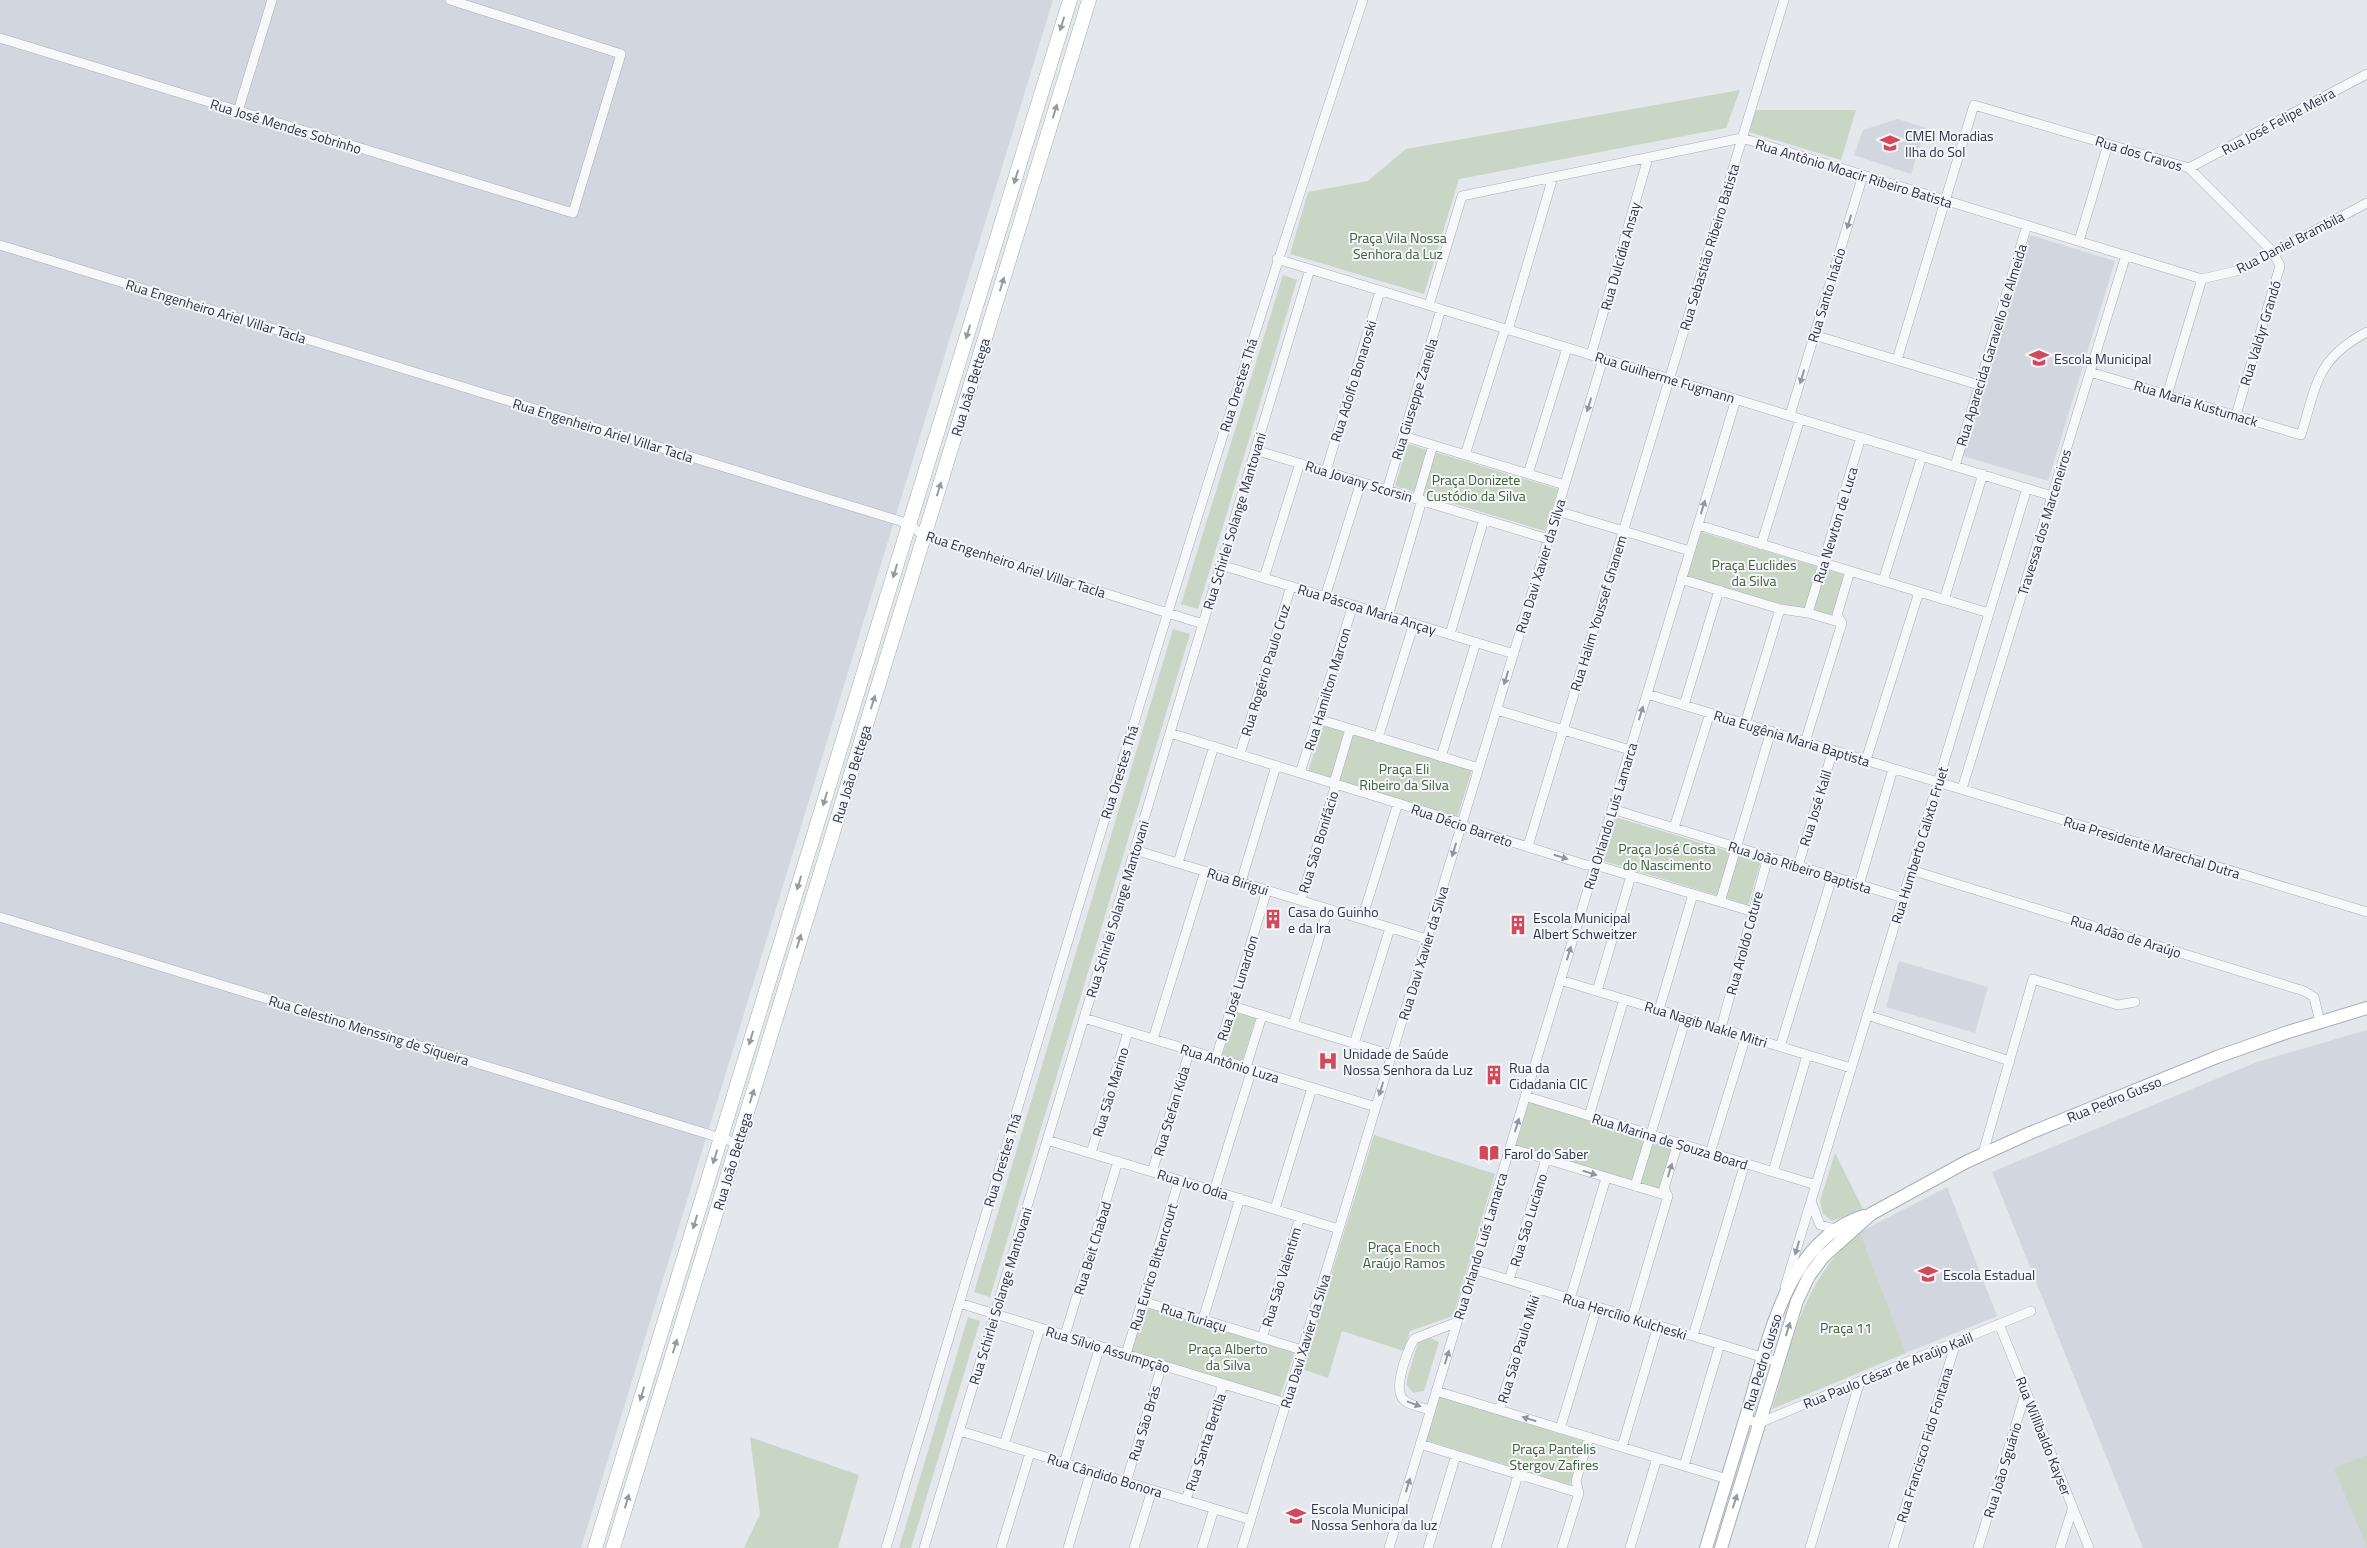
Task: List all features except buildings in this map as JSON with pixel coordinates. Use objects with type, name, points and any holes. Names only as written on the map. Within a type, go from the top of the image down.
[{"type":"main road","name":"Rua João Bettega","points":[[595,1548],[1070,0]]},
{"type":"main road","name":"Rua João Bettega","points":[[612,1548],[1089,0]]},
{"type":"main road","points":[[1030,130],[1048,135]]},
{"type":"main road","points":[[1023,152],[1041,157]]},
{"type":"main road","points":[[813,836],[830,842]]},
{"type":"main road","name":"Rua Pedro Gusso","points":[[1706,1548],[1780,1304],[1809,1256],[1836,1229],[1851,1220],[1871,1214],[1983,1153],[2217,1057],[2367,1008]]},
{"type":"main road","name":"Rua Pedro Gusso","points":[[1721,1548],[1797,1301],[1809,1276],[1830,1249],[1871,1214]]},
{"type":"street","points":[[238,111],[272,0]]},
{"type":"street","name":"Rua José Mendes Sobrinho","points":[[0,38],[573,213],[621,54],[450,0]]},
{"type":"street","name":"Rua Orestes Thá","points":[[886,1548],[1167,613],[1277,259],[1363,0]]},
{"type":"street","name":"Rua Sebastião Ribeiro Batista","points":[[1669,379],[1784,0]]},
{"type":"street","name":"Rua José Felipe Meira","points":[[2189,168],[2367,74]]},
{"type":"street","name":"Rua dos Cravos","points":[[1945,200],[1974,105],[2189,168],[2274,252]]},
{"type":"street","name":"Rua Antônio Moacir Ribeiro Batista","points":[[1429,306],[1462,196],[1742,138],[2126,255]]},
{"type":"street","points":[[2079,241],[2108,144]]},
{"type":"street","name":"Rua Dulcídia Ansay","points":[[1591,355],[1648,158]]},
{"type":"street","name":"Rua Santo Inácio","points":[[1790,416],[1863,175]]},
{"type":"street","points":[[1465,455],[1507,329],[1553,178]]},
{"type":"street","points":[[1897,360],[1945,200]]},
{"type":"street","name":"Rua Daniel Brambila","points":[[2202,279],[2240,270],[2367,203]]},
{"type":"street","name":"Rua Aparecida Garavello de Almeida","points":[[1955,466],[2027,225]]},
{"type":"street","name":"Rua Engenheiro Ariel Villar Tacla","points":[[0,245],[909,524],[924,536],[1203,624]]},
{"type":"street","name":"Rua Valdyr Grandó","points":[[2236,416],[2280,266],[2274,252]]},
{"type":"street","points":[[2126,255],[2202,279],[2167,395]]},
{"type":"street","name":"Travessa dos Marceneiros","points":[[1962,790],[2126,255]]},
{"type":"street","name":"Rua Guilherme Fugmann","points":[[1277,259],[2052,496]]},
{"type":"street","name":"Rua Schirlei Solange Mantovani","points":[[924,1548],[1310,269]]},
{"type":"street","name":"Rua Adolfo Bonaroski","points":[[1326,471],[1380,291]]},
{"type":"street","name":"Rua Giuseppe Zanella","points":[[1387,490],[1441,309]]},
{"type":"street","name":"Rua Maria Kustumack","points":[[2090,372],[2301,435],[2323,368],[2339,348],[2367,332]]},
{"type":"street","points":[[1814,335],[1979,385]]},
{"type":"street","points":[[1528,474],[1567,348]]},
{"type":"street","name":"Rua Davi Xavier da Silva","points":[[1242,1548],[1603,358]]},
{"type":"street","name":"Rua Halim Youssef Ghanem","points":[[1528,846],[1669,379]]},
{"type":"street","name":"Rua Orlando Luís Lamarca","points":[[1389,1548],[1736,399]]},
{"type":"street","points":[[1761,544],[1800,418]]},
{"type":"street","points":[[1403,436],[1565,485]]},
{"type":"street","name":"Rua Newton de Luca","points":[[1808,613],[1861,437]]},
{"type":"street","points":[[1388,616],[1433,445]]},
{"type":"street","name":"Rua Jovany Scorsin","points":[[1255,450],[1548,539]]},
{"type":"street","points":[[1883,581],[1922,456]]},
{"type":"street","points":[[1264,578],[1300,463]]},
{"type":"street","points":[[1944,600],[1983,474]]},
{"type":"street","points":[[1325,596],[1361,482]]},
{"type":"street","name":"Rua Humberto Calixto Fruet","points":[[1780,1304],[2027,488]]},
{"type":"street","points":[[1557,511],[1690,551]]},
{"type":"street","points":[[1450,634],[1484,519]]},
{"type":"street","points":[[1698,525],[1989,614]]},
{"type":"street","name":"Rua Páscoa Maria Ançay","points":[[1221,565],[1514,654]]},
{"type":"street","points":[[1805,742],[1842,623],[1837,615],[1850,572]]},
{"type":"street","points":[[1681,579],[1780,609],[1808,613],[1842,623]]},
{"type":"street","name":"Rua Rogério Paulo Cruz","points":[[1240,754],[1291,586]]},
{"type":"street","points":[[1684,705],[1719,590]]},
{"type":"street","points":[[1866,760],[1919,592]]},
{"type":"street","name":"Rua Hamilton Marcon","points":[[1300,773],[1353,605]]},
{"type":"street","points":[[1745,724],[1780,609]]},
{"type":"street","points":[[1378,738],[1414,623]]},
{"type":"street","points":[[1441,757],[1476,642]]},
{"type":"street","name":"Rua Eugênia Maria Baptista","points":[[1647,694],[1938,782]]},
{"type":"street","points":[[1497,710],[1630,750]]},
{"type":"street","points":[[1674,828],[1710,713]]},
{"type":"street","points":[[1318,719],[1479,768]]},
{"type":"street","name":"Rua São Bonifácio","points":[[1301,900],[1350,729]]},
{"type":"street","points":[[1720,902],[1771,732]]},
{"type":"street","name":"Rua Décio Barreto","points":[[1170,733],[1462,823],[1467,828],[1754,912]]},
{"type":"street","points":[[1178,863],[1214,746]]},
{"type":"street","name":"Rua José Kalil","points":[[1798,866],[1833,750]]},
{"type":"street","points":[[1241,882],[1276,766]]},
{"type":"street","points":[[1859,885],[1893,769]]},
{"type":"street","name":"Rua Presidente Marechal Dutra","points":[[1938,782],[2367,912]]},
{"type":"street","points":[[1362,919],[1398,803]]},
{"type":"street","name":"Rua João Ribeiro Baptista","points":[[1612,809],[1903,898]]},
{"type":"street","name":"Rua Birigui","points":[[1135,850],[1427,939]]},
{"type":"street","name":"Rua Aroldo Coture","points":[[1721,1028],[1754,912],[1754,901],[1768,857]]},
{"type":"street","name":"Rua Adão de Araújo","points":[[1911,870],[2304,991],[2314,997],[2320,1022]]},
{"type":"street","points":[[1153,1039],[1205,871]]},
{"type":"street","points":[[1597,991],[1631,876]]},
{"type":"street","points":[[1780,1047],[1832,877]]},
{"type":"street","name":"Rua José Lunardon","points":[[1216,1058],[1267,890]]},
{"type":"street","points":[[1659,1010],[1693,894]]},
{"type":"street","points":[[1293,1025],[1328,909]]},
{"type":"street","name":"Rua Celestino Menssing de Siqueira","points":[[0,917],[737,1143]]},
{"type":"street","points":[[1354,1044],[1390,928]]},
{"type":"street","name":"Rua Nagib Nakle Mitri","points":[[1560,980],[1851,1068]]},
{"type":"street","points":[[1983,1153],[2033,980],[2118,1005],[2135,1002]]},
{"type":"street","points":[[1589,1116],[1624,999]]},
{"type":"street","points":[[1232,1006],[1392,1055]]},
{"type":"street","points":[[1867,1015],[2010,1061]]},
{"type":"street","points":[[1214,1190],[1262,1016]]},
{"type":"street","name":"Rua Antônio Luza","points":[[1084,1018],[1376,1107]]},
{"type":"street","points":[[1635,1186],[1686,1018]]},
{"type":"street","name":"Rua São Marino","points":[[1091,1153],[1128,1032]]},
{"type":"street","points":[[1710,1152],[1746,1036]]},
{"type":"street","name":"Rua Stefan Kida","points":[[1152,1172],[1190,1050]]},
{"type":"street","points":[[1773,1172],[1807,1055]]},
{"type":"street","points":[[1275,1209],[1312,1088]]},
{"type":"street","name":"Rua Marina de Souza Board","points":[[1525,1096],[1816,1185]]},
{"type":"street","name":"Rua Ivo Odia","points":[[1047,1140],[1339,1228]]},
{"type":"street","points":[[1632,1318],[1668,1196],[1664,1188],[1678,1143]]},
{"type":"street","points":[[1510,1148],[1668,1196]]},
{"type":"street","name":"Rua São Luciano","points":[[1509,1280],[1546,1159]]},
{"type":"street","name":"Rua Beit Chabad","points":[[1065,1335],[1118,1161]]},
{"type":"street","points":[[1693,1336],[1745,1163]]},
{"type":"street","points":[[1570,1299],[1606,1178]]},
{"type":"street","name":"Rua Eurico Bittencourt","points":[[1126,1354],[1179,1180]]},
{"type":"street","points":[[1203,1319],[1240,1198]]},
{"type":"street","points":[[1811,1201],[1820,1225],[1836,1229]]},
{"type":"street","name":"Rua São Valentim","points":[[1262,1338],[1300,1217]]},
{"type":"street","name":"Rua Hercílio Kulcheski","points":[[1473,1269],[1778,1362]]},
{"type":"street","name":"Rua São Paulo Miki","points":[[1499,1410],[1537,1289]]},
{"type":"street","name":"Rua Turiaçu","points":[[1142,1301],[1302,1350]]},
{"type":"street","name":"Rua Sílvio Assumpção","points":[[959,1303],[1286,1403]]},
{"type":"street","points":[[1560,1428],[1597,1307]]},
{"type":"street","name":"Rua Paulo César de Araújo Kalil","points":[[1759,1423],[2031,1311]]},
{"type":"street","points":[[1430,1410],[1402,1399],[1399,1394],[1399,1380],[1414,1339],[1457,1322]]},
{"type":"street","name":"Rua Willibaldo Kayser","points":[[1999,1324],[2089,1548]]},
{"type":"street","points":[[1622,1447],[1658,1326]]},
{"type":"street","points":[[1004,1445],[1040,1328]]},
{"type":"street","name":"Rua Francisco Fido Fontana","points":[[1894,1548],[1956,1342]]},
{"type":"street","points":[[1684,1466],[1720,1344]]},
{"type":"street","points":[[1064,1463],[1100,1346]]},
{"type":"street","name":"Rua São Brás","points":[[1126,1482],[1162,1365]]},
{"type":"street","points":[[1810,1548],[1860,1381]]},
{"type":"street","name":"Rua Santa Bertila","points":[[1186,1500],[1223,1384]]},
{"type":"street","points":[[1436,1391],[1727,1479]]},
{"type":"street","name":"Rua João Sguário","points":[[1978,1548],[2026,1391]]},
{"type":"street","points":[[1745,1418],[1759,1423]]},
{"type":"street","name":"Rua Cândido Bonora","points":[[960,1431],[1251,1520]]},
{"type":"street","points":[[1562,1548],[1579,1494],[1576,1481],[1589,1437]]},
{"type":"street","points":[[1420,1444],[1579,1494]]},
{"type":"street","points":[[1001,1548],[1030,1453]]},
{"type":"street","points":[[1428,1548],[1456,1456]]},
{"type":"street","points":[[1630,1548],[1657,1458]]},
{"type":"street","points":[[1068,1548],[1091,1471]]},
{"type":"street","points":[[1496,1548],[1518,1475]]},
{"type":"street","points":[[1134,1548],[1152,1490]]},
{"type":"street","points":[[2060,1548],[2073,1507]]},
{"type":"street","points":[[1202,1548],[1214,1508]]},
{"type":"shaded area","points":[[0,0],[1053,0],[581,1548],[0,1548]]},
{"type":"shaded area","name":"CMEI Moradias Ilha do Sol","points":[[1898,119],[1926,128],[1911,174],[1854,155],[1863,130]]},
{"type":"shaded area","name":"Escola Municipal","points":[[2030,235],[2115,261],[2048,481],[1963,456]]},
{"type":"shaded area","points":[[1899,961],[1988,987],[1975,1033],[1886,1007]]},
{"type":"shaded area","points":[[2367,1030],[2367,1548],[2143,1548],[1992,1172],[2257,1062]]},
{"type":"shaded area","name":"Escola Estadual","points":[[1947,1187],[1997,1316],[1906,1353],[1860,1232]]},
{"type":"green space","name":"Praça Vila Nossa Senhora da Luz","points":[[1740,90],[1726,128],[1459,179],[1424,294],[1290,254],[1308,192],[1368,181],[1406,149]]},
{"type":"green space","points":[[1756,110],[1856,110],[1841,160],[1749,132]]},
{"type":"green space","points":[[1283,275],[1297,280],[1198,609],[1181,604]]},
{"type":"green space","name":"Praça Donizete Custódio da Silva","points":[[1408,444],[1558,489],[1545,531],[1395,486]]},
{"type":"green space","name":"Praça Euclides da Silva","points":[[1701,532],[1845,575],[1833,616],[1804,608],[1779,604],[1687,576]]},
{"type":"green space","points":[[1173,629],[1190,634],[990,1297],[974,1292]]},
{"type":"green space","name":"Praça Eli Ribeiro da Silva","points":[[1323,724],[1472,770],[1457,818],[1308,772]]},
{"type":"green space","name":"Praça José Costa do Nascimento","points":[[1615,817],[1761,861],[1748,905],[1601,860]]},
{"type":"green space","points":[[1236,1012],[1256,1018],[1242,1062],[1222,1056]]},
{"type":"green space","points":[[1529,1101],[1673,1145],[1659,1190],[1516,1146]]},
{"type":"green space","name":"Praça Enoch Araújo Ramos","points":[[1374,1135],[1495,1174],[1453,1316],[1410,1331],[1404,1351],[1342,1331],[1328,1378],[1302,1369]]},
{"type":"green space","points":[[1835,1153],[1863,1209],[1832,1221],[1823,1214],[1820,1201]]},
{"type":"green space","name":"Praça 11","points":[[1860,1232],[1906,1353],[1772,1409],[1794,1336],[1812,1291],[1840,1250]]},
{"type":"green space","name":"Praça Alberto da Silva","points":[[1146,1305],[1295,1351],[1280,1397],[1131,1351]]},
{"type":"green space","points":[[968,1317],[980,1321],[911,1548],[899,1548]]},
{"type":"green space","points":[[1428,1337],[1439,1342],[1424,1391],[1413,1393],[1407,1385],[1407,1379],[1418,1343]]},
{"type":"green space","name":"Praça Pantelis Stergov Zafires","points":[[1439,1396],[1583,1441],[1570,1485],[1425,1440]]},
{"type":"green space","points":[[750,1437],[859,1475],[838,1548],[744,1548],[760,1514]]},
{"type":"green space","points":[[2367,1455],[2367,1548],[2334,1468]]},
{"type":"place","name":"CMEI Moradias Ilha do Sol","points":[[1890,143]]},
{"type":"place","name":"Escola Municipal","points":[[2039,358]]},
{"type":"place","name":"Casa do Guinho e da Ira","points":[[1273,919]]},
{"type":"place","name":"Escola Municipal Albert Schweitzer","points":[[1518,925]]},
{"type":"place","name":"Unidade de Saúde Nossa Senhora da Luz","points":[[1328,1061]]},
{"type":"place","name":"Rua da Cidadania CIC","points":[[1494,1075]]},
{"type":"place","name":"Farol do Saber","points":[[1489,1153]]},
{"type":"place","name":"Escola Estadual","points":[[1928,1274]]},
{"type":"place","name":"Escola Municipal Nossa Senhora da luz","points":[[1296,1516]]}]
